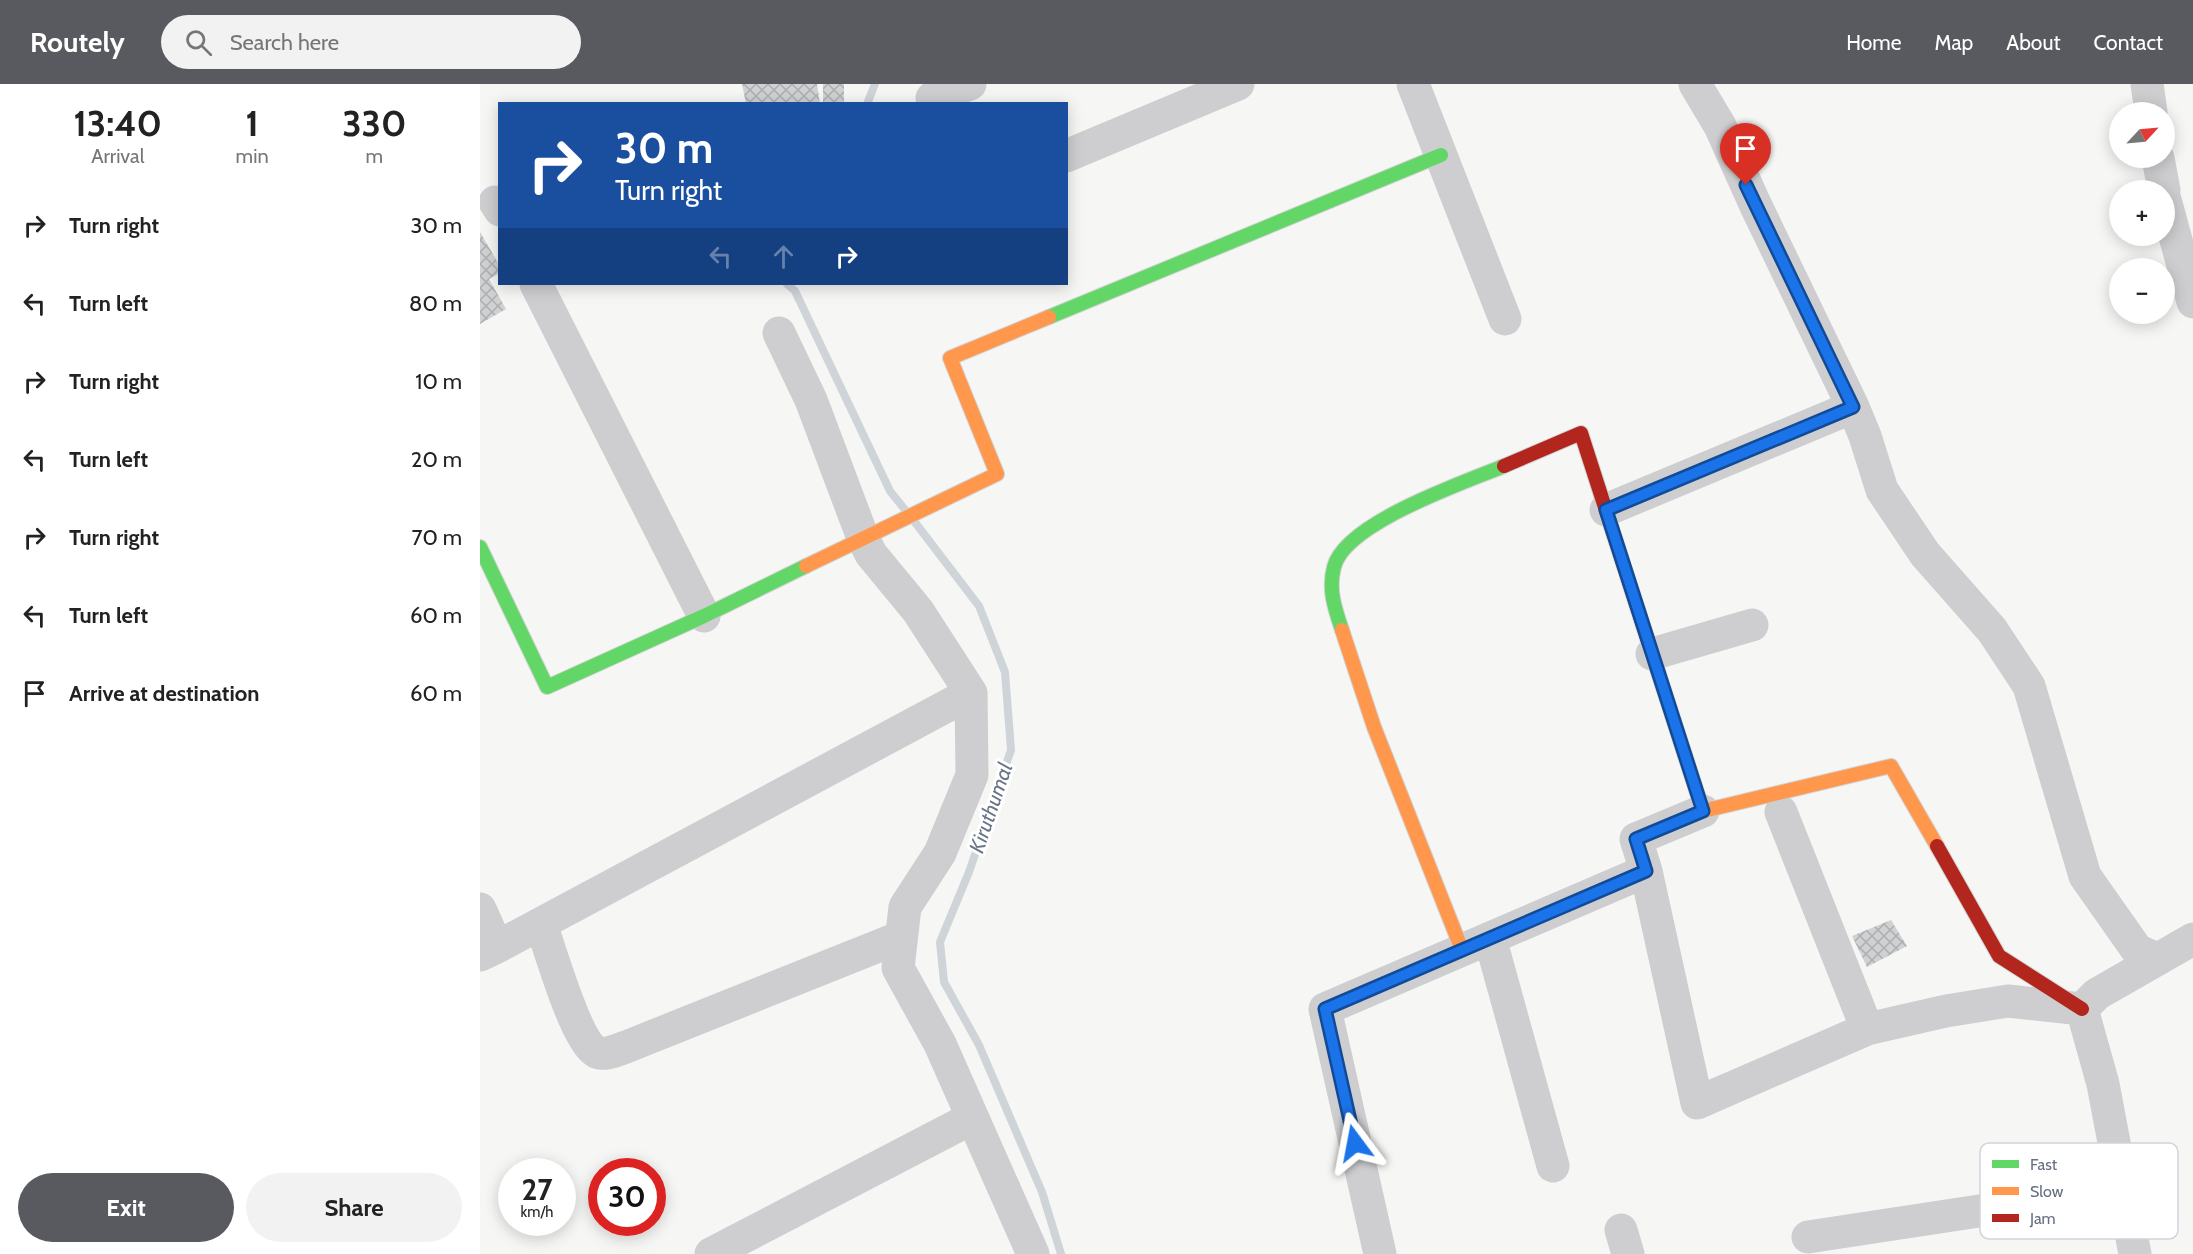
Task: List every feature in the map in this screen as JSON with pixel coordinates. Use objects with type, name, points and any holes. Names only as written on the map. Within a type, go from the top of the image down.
[{"type":"street","points":[[932,98],[970,84]]},
{"type":"street","points":[[1068,155],[1238,84]]},
{"type":"street","points":[[1413,84],[1505,319]]},
{"type":"street","points":[[1695,84],[1720,126],[1853,407],[1882,490],[1924,554],[1992,630],[2029,686],[2085,876],[2137,950],[2157,959]]},
{"type":"street","points":[[2147,84],[2150,102]]},
{"type":"street","points":[[480,547],[547,687],[704,615],[997,474],[950,358],[1441,155]]},
{"type":"street","points":[[2175,236],[2193,302]]},
{"type":"street","points":[[537,285],[704,615]]},
{"type":"street","points":[[780,333],[811,400],[871,554],[918,611],[971,693],[972,775],[940,853],[905,907],[898,968],[940,1044],[1033,1254]]},
{"type":"street","points":[[1606,510],[1853,407]]},
{"type":"street","points":[[1553,1166],[1476,944],[1374,727],[1331,597],[1334,566],[1347,544],[1391,514],[1581,433],[1703,811]]},
{"type":"street","points":[[1653,654],[1752,625]]},
{"type":"street","points":[[480,909],[489,951],[971,693]]},
{"type":"street","points":[[2082,1009],[2008,1001],[1946,1011],[1868,1029],[1697,1103],[1646,871],[1636,839],[1703,811],[1891,766],[2000,956],[2082,1009],[2103,1084],[2115,1143]]},
{"type":"street","points":[[1781,812],[1868,1029]]},
{"type":"street","points":[[1380,1254],[1325,1009],[1646,871]]},
{"type":"street","points":[[541,924],[579,1028],[588,1045],[596,1053],[626,1047],[902,937]]},
{"type":"street","points":[[2082,1009],[2097,994],[2193,939]]},
{"type":"street","points":[[711,1254],[972,1118]]},
{"type":"street","points":[[1808,1237],[1980,1211]]},
{"type":"street","points":[[2132,1239],[2135,1254]]},
{"type":"building","points":[[742,84],[817,84],[820,102],[746,102]]},
{"type":"building","points":[[823,84],[844,84],[844,102],[823,102]]},
{"type":"building","points":[[480,232],[498,263],[498,274],[489,279],[506,309],[480,324]]},
{"type":"building","points":[[1891,920],[1907,946],[1867,967],[1852,936]]},
{"type":"waterway","name":"Kiruthumal","points":[[868,102],[875,84]]},
{"type":"waterway","name":"Kiruthumal","points":[[788,285],[795,291],[890,491],[906,511]]},
{"type":"waterway","name":"Kiruthumal","points":[[914,521],[979,606],[1005,672],[1011,750],[969,872],[940,942],[944,982],[979,1045],[1042,1192],[1061,1254]]},
{"type":"traffic: fast","points":[[1049,317],[1441,155]]},
{"type":"traffic: fast","points":[[1342,630],[1332,592],[1332,575],[1343,551],[1359,535],[1408,506],[1504,466]]},
{"type":"traffic: fast","points":[[480,547],[547,687],[704,616],[806,566]]},
{"type":"traffic: slow","points":[[806,566],[997,474],[950,358],[1049,317]]},
{"type":"traffic: slow","points":[[1342,630],[1374,727],[1462,950]]},
{"type":"traffic: slow","points":[[1649,644],[1703,811],[1891,766],[1937,846]]},
{"type":"traffic: jam","points":[[1504,466],[1581,433],[1649,644]]},
{"type":"traffic: jam","points":[[1937,846],[1999,956],[2082,1009]]},
{"type":"route","points":[[1355,1143],[1325,1009],[1646,871],[1636,839],[1703,811],[1606,510],[1853,407],[1746,185]]}]
